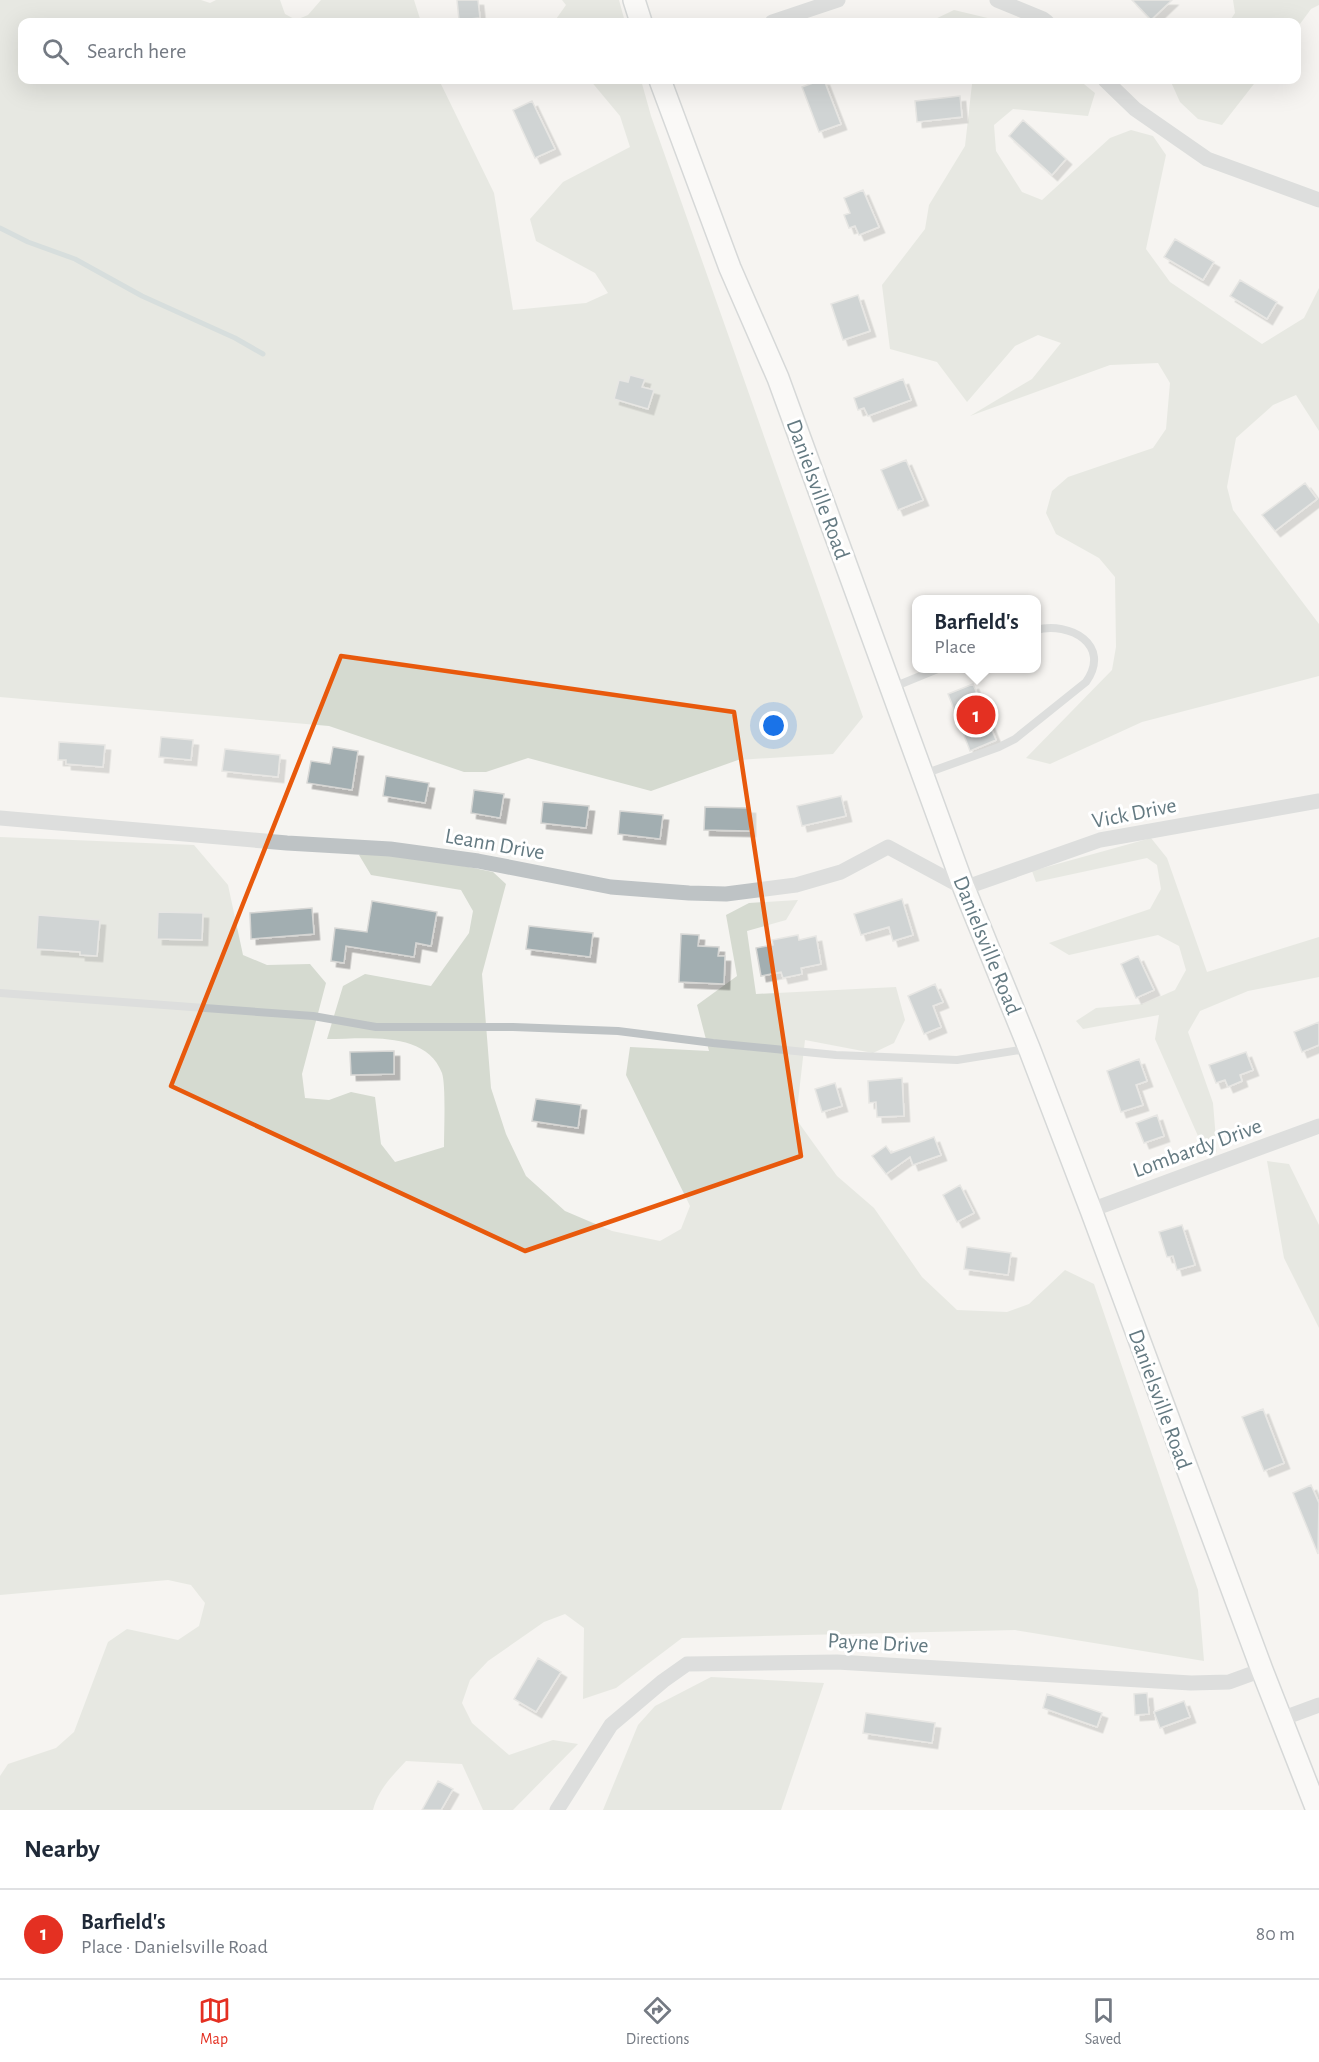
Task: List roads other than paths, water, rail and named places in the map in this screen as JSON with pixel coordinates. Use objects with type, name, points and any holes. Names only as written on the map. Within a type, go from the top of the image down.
[{"type":"main road","points":[[634,0],[640,18]]},
{"type":"main road","name":"Danielsville Road","points":[[661,84],[730,268],[778,378],[964,888],[1029,1048],[1262,1670],[1317,1810]]},
{"type":"street","points":[[784,18],[838,0]]},
{"type":"street","points":[[997,0],[1041,18]]},
{"type":"street","points":[[1109,84],[1135,109],[1207,159],[1319,200]]},
{"type":"street","name":"Vick Drive","points":[[964,888],[1100,840],[1319,801]]},
{"type":"street","name":"Leann Drive","points":[[0,818],[287,843],[390,849],[478,861],[610,887],[689,893],[726,894],[796,885],[841,872],[888,847],[964,888]]},
{"type":"street","name":"Lombardy Drive","points":[[1091,1210],[1319,1126]]},
{"type":"street","name":"Payne Drive","points":[[557,1810],[611,1725],[687,1664],[837,1662],[1191,1683],[1229,1682],[1262,1670]]},
{"type":"street","points":[[1281,1719],[1319,1705]]},
{"type":"lane","points":[[922,774],[999,747],[1015,739],[1086,682],[1093,672],[1095,660],[1091,647],[1083,637],[1068,631],[1047,627],[1041,629]]},
{"type":"lane","points":[[891,688],[930,673]]},
{"type":"lane","points":[[0,993],[313,1016],[376,1027],[618,1030],[713,1043],[836,1055],[957,1060],[1029,1048]]},
{"type":"waterway","points":[[0,228],[28,242],[75,259],[142,296],[235,338],[263,354]]},
{"type":"place","name":"Barfield's","points":[[976,715]]}]
